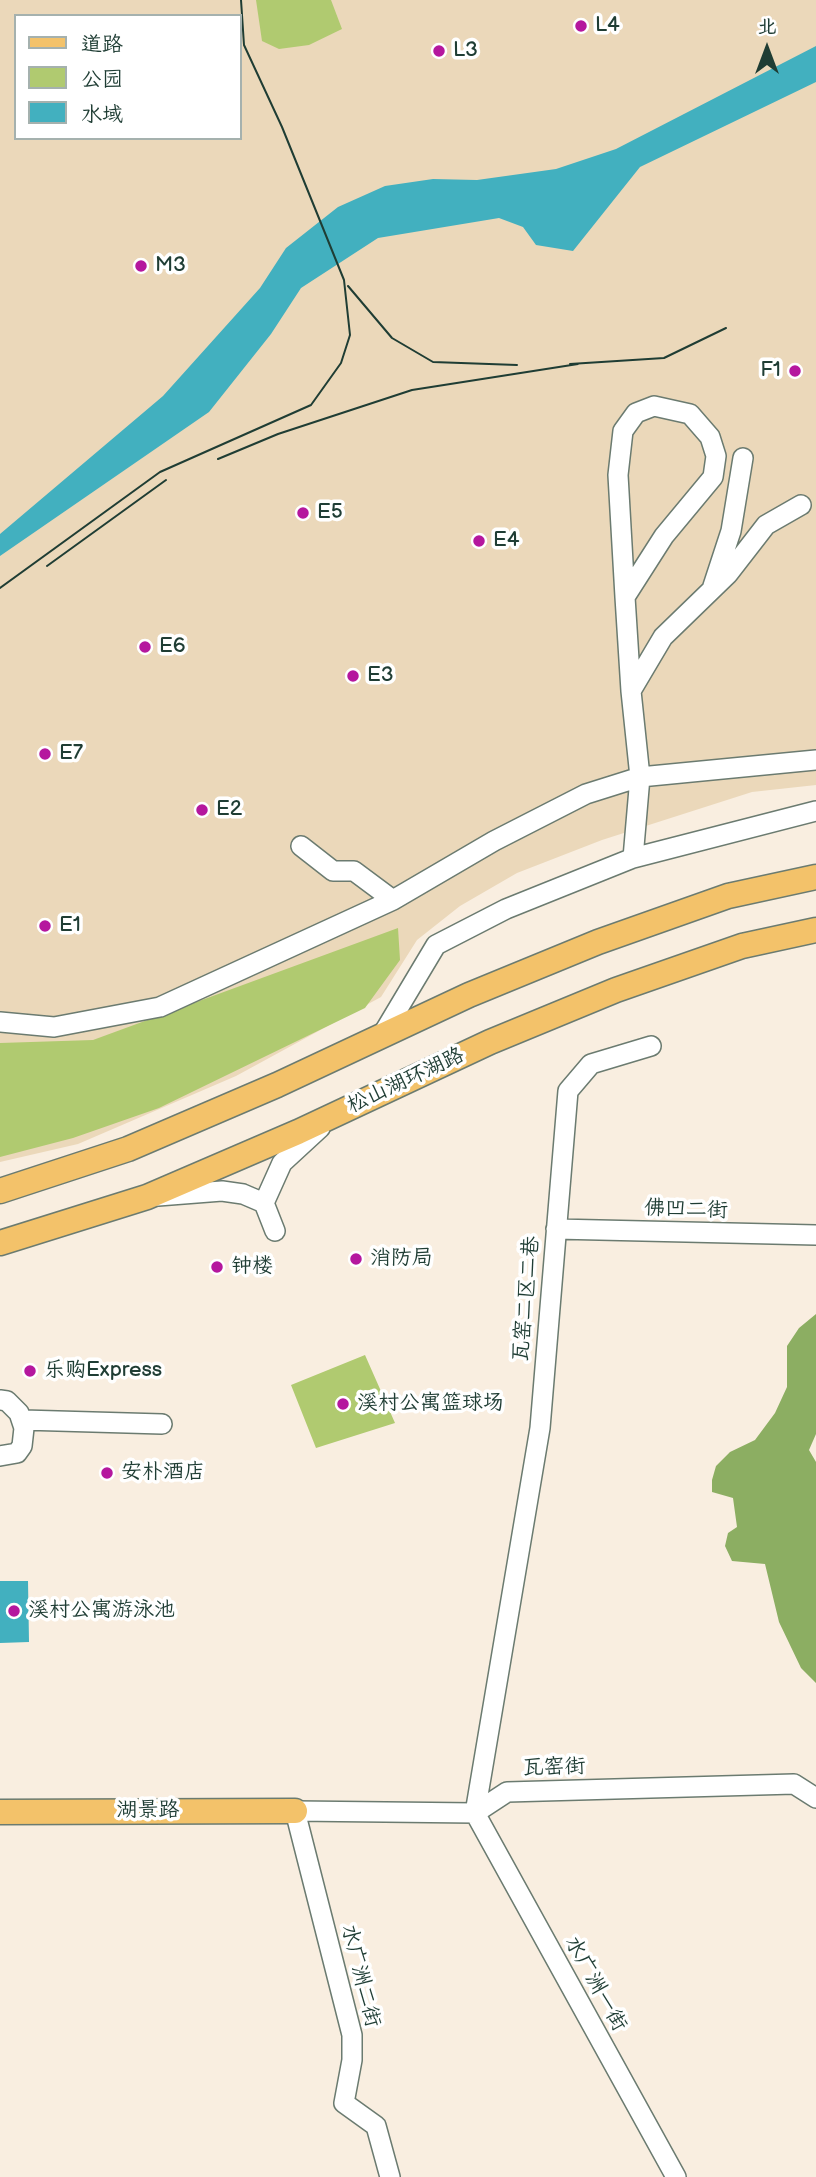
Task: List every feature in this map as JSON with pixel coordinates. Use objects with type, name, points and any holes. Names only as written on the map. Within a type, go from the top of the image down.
[{"type":"main road","points":[[0,1191],[128,1149],[469,995],[598,942],[728,896],[816,877]]},
{"type":"main road","name":"松山湖环湖路","points":[[0,1243],[146,1197],[341,1112],[490,1042],[616,990],[742,946],[816,930]]},
{"type":"main road","name":"湖景路","points":[[0,1812],[295,1811]]},
{"type":"street","points":[[625,597],[664,536],[713,477],[716,456],[710,437],[690,414],[654,406],[636,413],[624,431],[618,475],[625,597],[631,691],[640,777],[633,858]]},
{"type":"street","points":[[711,590],[731,531],[743,458]]},
{"type":"street","points":[[631,691],[663,637],[711,590],[766,525],[801,505]]},
{"type":"street","points":[[0,1022],[54,1027],[160,1007],[393,900],[494,841],[586,794],[640,777],[816,760]]},
{"type":"street","points":[[381,1037],[436,945],[506,909],[633,858],[816,811]]},
{"type":"street","points":[[301,846],[333,871],[355,871],[393,900]]},
{"type":"street","name":"瓦窑二区二巷","points":[[475,1813],[540,1428],[568,1091],[591,1064],[651,1046]]},
{"type":"street","points":[[264,1203],[282,1163],[308,1137],[341,1112]]},
{"type":"street","points":[[146,1197],[222,1191],[243,1194],[264,1203],[275,1231]]},
{"type":"street","name":"佛凹二街","points":[[556,1228],[816,1235]]},
{"type":"street","points":[[0,1400],[7,1401],[23,1420],[22,1446],[17,1453],[0,1456]]},
{"type":"street","points":[[23,1420],[162,1424]]},
{"type":"street","name":"瓦窑街","points":[[475,1813],[507,1792],[794,1784],[816,1798]]},
{"type":"street","points":[[295,1811],[475,1813]]},
{"type":"street","name":"水广洲二街","points":[[295,1811],[352,2035],[352,2060],[344,2103],[376,2126],[390,2177]]},
{"type":"street","name":"水广洲一街","points":[[475,1813],[676,2177]]},
{"type":"shaded area","points":[[0,0],[816,0],[816,785],[752,792],[602,840],[517,873],[460,906],[417,940],[381,997],[236,1076],[78,1144],[0,1162]]},
{"type":"green space","points":[[256,0],[331,0],[342,29],[309,45],[279,49],[262,41]]},
{"type":"green space","points":[[398,928],[400,960],[365,1008],[159,1108],[73,1138],[0,1157],[0,1043],[93,1040]]},
{"type":"green space","points":[[816,1314],[816,1434],[809,1450],[816,1462],[816,1683],[801,1668],[779,1622],[765,1564],[732,1561],[725,1546],[728,1533],[737,1527],[733,1498],[712,1492],[712,1480],[716,1466],[730,1452],[755,1440],[775,1413],[787,1387],[787,1346],[799,1328]]},
{"type":"green space","name":"溪村公寓篮球场","points":[[365,1355],[395,1423],[316,1448],[291,1385]]},
{"type":"water","points":[[816,46],[816,82],[640,167],[573,251],[536,245],[523,227],[499,218],[378,238],[301,288],[271,334],[209,412],[0,556],[0,534],[163,396],[260,288],[286,248],[338,207],[385,186],[433,179],[477,180],[556,169],[616,149]]},
{"type":"water","name":"溪村公寓游泳池","points":[[0,1581],[28,1581],[29,1642],[0,1643]]},
{"type":"tram line","points":[[241,0],[242,14]]},
{"type":"tram line","points":[[0,588],[160,472],[311,405],[341,363],[350,335],[344,280],[282,127],[244,45],[242,15]]},
{"type":"tram line","points":[[348,286],[392,338],[433,362],[517,365]]},
{"type":"tram line","points":[[570,364],[664,358],[726,328]]},
{"type":"tram line","points":[[218,459],[278,434],[412,390],[578,364]]},
{"type":"tram line","points":[[47,566],[166,480]]},
{"type":"place","name":"L4","points":[[581,26]]},
{"type":"place","name":"L3","points":[[439,51]]},
{"type":"place","name":"M3","points":[[141,266]]},
{"type":"place","name":"F1","points":[[795,371]]},
{"type":"place","name":"E5","points":[[303,513]]},
{"type":"place","name":"E4","points":[[479,541]]},
{"type":"place","name":"E6","points":[[145,647]]},
{"type":"place","name":"E3","points":[[353,676]]},
{"type":"place","name":"E7","points":[[45,754]]},
{"type":"place","name":"E2","points":[[202,810]]},
{"type":"place","name":"E1","points":[[45,926]]},
{"type":"place","name":"消防局","points":[[356,1259]]},
{"type":"place","name":"钟楼","points":[[217,1267]]},
{"type":"place","name":"乐购Express","points":[[30,1371]]},
{"type":"place","name":"溪村公寓篮球场","points":[[343,1404]]},
{"type":"place","name":"安朴酒店","points":[[107,1473]]},
{"type":"place","name":"溪村公寓游泳池","points":[[14,1611]]}]
